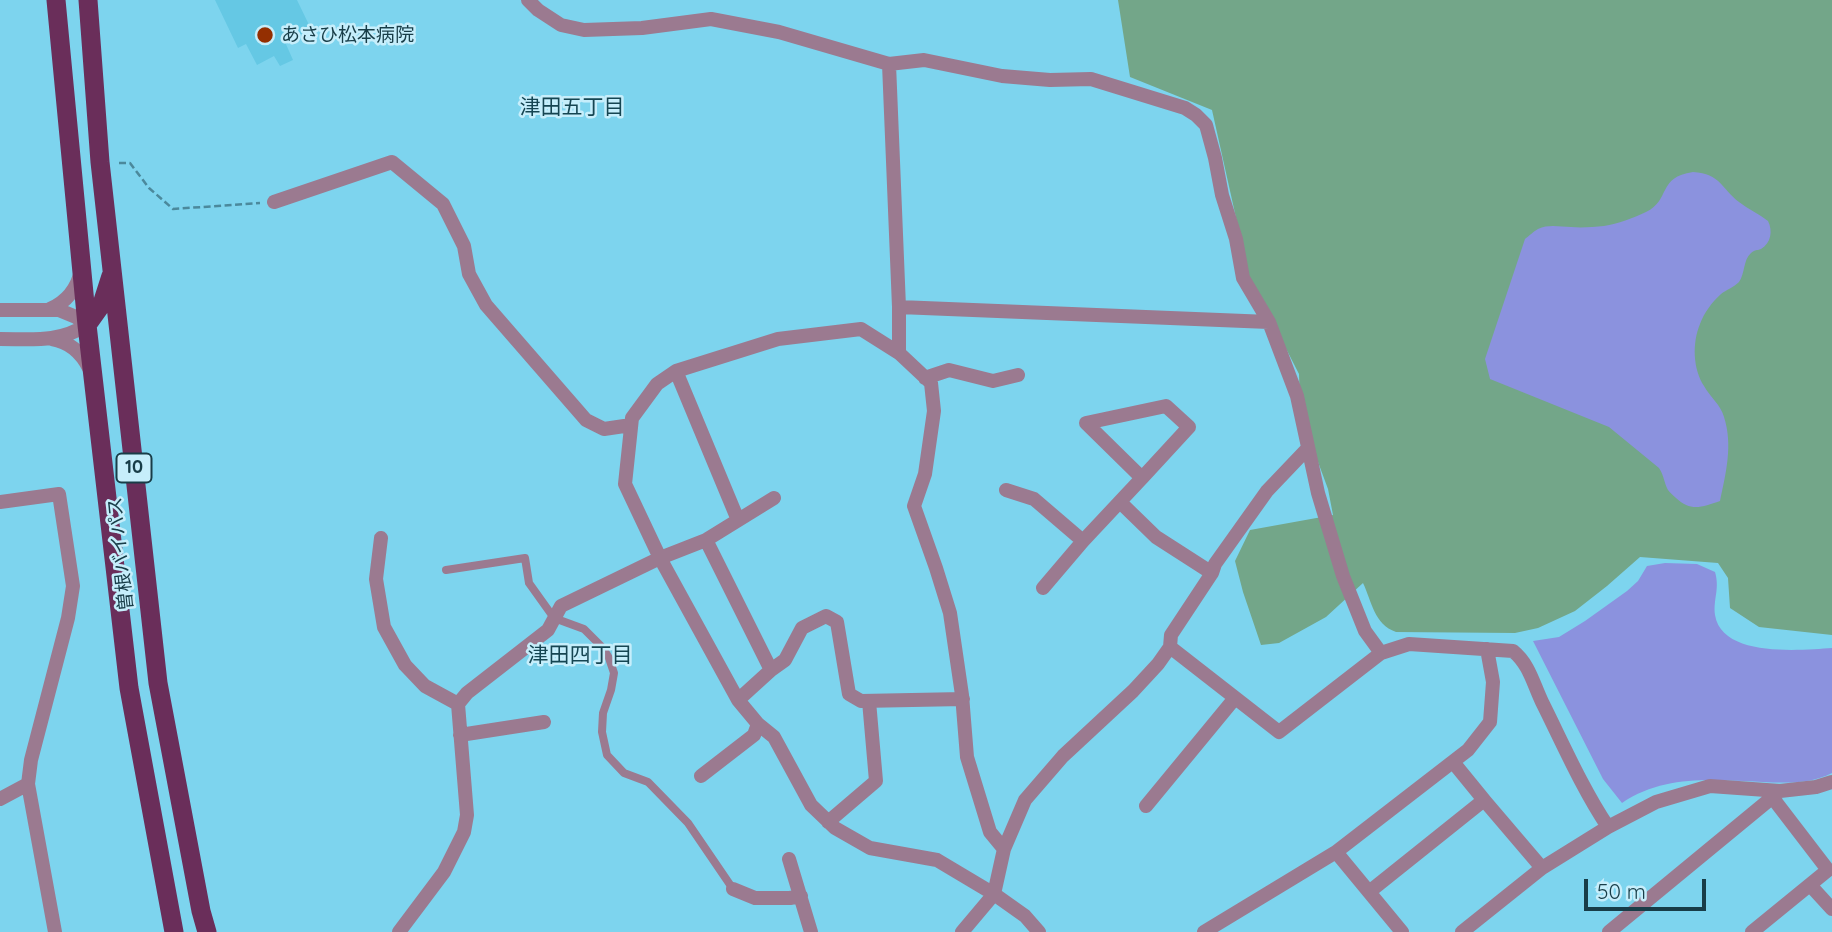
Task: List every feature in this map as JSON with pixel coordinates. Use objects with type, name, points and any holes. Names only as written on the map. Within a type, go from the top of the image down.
[{"type":"highway","name":"曽根バイパス","points":[[56,0],[87,325],[129,688],[174,932]]},
{"type":"highway","name":"曽根バイパス","points":[[88,0],[100,162],[158,682],[207,932]]},
{"type":"highway","points":[[113,265],[110,284],[102,304],[87,325],[113,349],[120,360],[124,376]]},
{"type":"street","points":[[528,0],[561,25],[584,30],[642,28],[711,19],[779,32],[889,64],[924,60],[1002,76],[1050,80],[1091,79],[1185,108],[1196,115],[1206,125],[1222,195],[1236,239],[1243,278],[1269,322],[1297,396],[1318,493],[1343,576],[1365,631],[1381,653]]},
{"type":"street","points":[[889,64],[899,353]]},
{"type":"street","points":[[274,202],[392,162],[443,204],[464,246],[469,274],[486,305],[586,420],[604,429],[631,425]]},
{"type":"street","points":[[50,309],[62,302],[74,289],[81,268]]},
{"type":"street","points":[[899,307],[1269,322]]},
{"type":"street","points":[[0,310],[50,309],[67,312],[87,325],[64,337],[0,339]]},
{"type":"street","points":[[1004,849],[990,832],[967,757],[963,699],[950,613],[914,506],[925,474],[934,411],[930,383],[899,353],[861,329],[778,338],[676,371],[657,384],[632,418],[625,484],[660,558],[738,700],[758,724],[774,737],[811,805],[835,828],[870,848],[937,860],[1026,916],[1039,932]]},
{"type":"street","points":[[52,338],[63,341],[79,352],[93,379]]},
{"type":"street","points":[[925,378],[949,370],[993,381],[1018,376]]},
{"type":"street","points":[[676,371],[738,520]]},
{"type":"street","points":[[1043,588],[1189,427],[1166,406],[1086,424],[1142,478]]},
{"type":"street","points":[[962,932],[994,894],[1004,849],[1025,800],[1063,756],[1158,664],[1170,647],[1171,635],[1212,573],[1214,564],[1267,491],[1308,449]]},
{"type":"street","points":[[1006,490],[1034,499],[1083,541]]},
{"type":"street","points":[[0,502],[59,494],[73,586],[68,618],[31,760],[28,784],[55,932]]},
{"type":"street","points":[[399,932],[444,873],[464,832],[467,815],[458,704],[467,693],[548,630],[561,606],[660,558],[706,540],[774,498]]},
{"type":"street","points":[[1120,502],[1156,537],[1212,573]]},
{"type":"street","points":[[381,538],[376,579],[384,627],[405,664],[425,686],[458,704]]},
{"type":"street","points":[[706,540],[771,670]]},
{"type":"street","points":[[738,700],[785,660],[803,628],[826,616],[837,622],[849,694],[861,701],[963,699]]},
{"type":"street","points":[[1170,647],[1279,732],[1381,653],[1409,644],[1513,651],[1524,660],[1592,804],[1608,827]]},
{"type":"street","points":[[1204,932],[1336,852],[1468,750],[1490,722],[1493,682],[1487,649]]},
{"type":"street","points":[[1146,806],[1235,698]]},
{"type":"street","points":[[828,822],[876,781],[869,701]]},
{"type":"street","points":[[460,735],[544,722]]},
{"type":"street","points":[[701,776],[754,735],[758,724]]},
{"type":"street","points":[[1453,762],[1542,868]]},
{"type":"street","points":[[1462,932],[1542,868],[1608,827],[1656,802],[1710,786],[1776,794],[1816,788],[1832,782]]},
{"type":"street","points":[[0,799],[28,784]]},
{"type":"street","points":[[1752,932],[1828,870],[1776,794]]},
{"type":"street","points":[[1609,932],[1776,794]]},
{"type":"street","points":[[1369,892],[1484,800]]},
{"type":"street","points":[[1336,852],[1402,932]]},
{"type":"street","points":[[789,859],[811,932]]},
{"type":"street","points":[[1810,885],[1832,909]]},
{"type":"street","points":[[733,889],[755,898],[800,896]]},
{"type":"lane","points":[[446,570],[525,558],[529,583],[554,618],[584,629],[609,658],[614,673],[603,713],[602,733],[607,755],[624,773],[648,782],[688,823],[733,889]]},
{"type":"path","points":[[100,162],[130,163],[149,188],[173,209],[274,202]]},
{"type":"shaded area","name":"あさひ松本病院","points":[[215,0],[297,0],[311,29],[285,42],[293,60],[280,66],[274,56],[257,65],[246,44],[238,48]]},
{"type":"shaded area","points":[[1693,172],[1715,179],[1739,202],[1768,221],[1771,233],[1761,249],[1748,256],[1739,282],[1714,301],[1697,331],[1695,356],[1698,372],[1704,386],[1723,413],[1728,448],[1720,501],[1697,507],[1687,505],[1676,498],[1668,490],[1659,468],[1609,427],[1490,379],[1485,359],[1525,239],[1536,230],[1546,227],[1604,226],[1631,219],[1654,207],[1674,179]]},
{"type":"shaded area","points":[[1665,563],[1697,564],[1715,572],[1715,615],[1721,629],[1732,639],[1747,645],[1783,650],[1832,648],[1832,773],[1799,782],[1708,780],[1673,783],[1655,787],[1622,803],[1603,779],[1533,641],[1559,637],[1627,591],[1638,581],[1647,566]]},
{"type":"green space","points":[[1118,0],[1832,0],[1832,635],[1759,627],[1730,608],[1728,578],[1718,563],[1640,557],[1575,611],[1538,628],[1515,633],[1396,632],[1378,618],[1363,583],[1326,617],[1279,643],[1261,645],[1235,561],[1250,530],[1333,515],[1328,489],[1300,404],[1299,374],[1249,276],[1212,110],[1130,77]]},
{"type":"place","name":"あさひ松本病院","points":[[265,35]]},
{"type":"district","name":"津田五丁目","points":[[572,108]]},
{"type":"district","name":"津田四丁目","points":[[580,656]]}]
